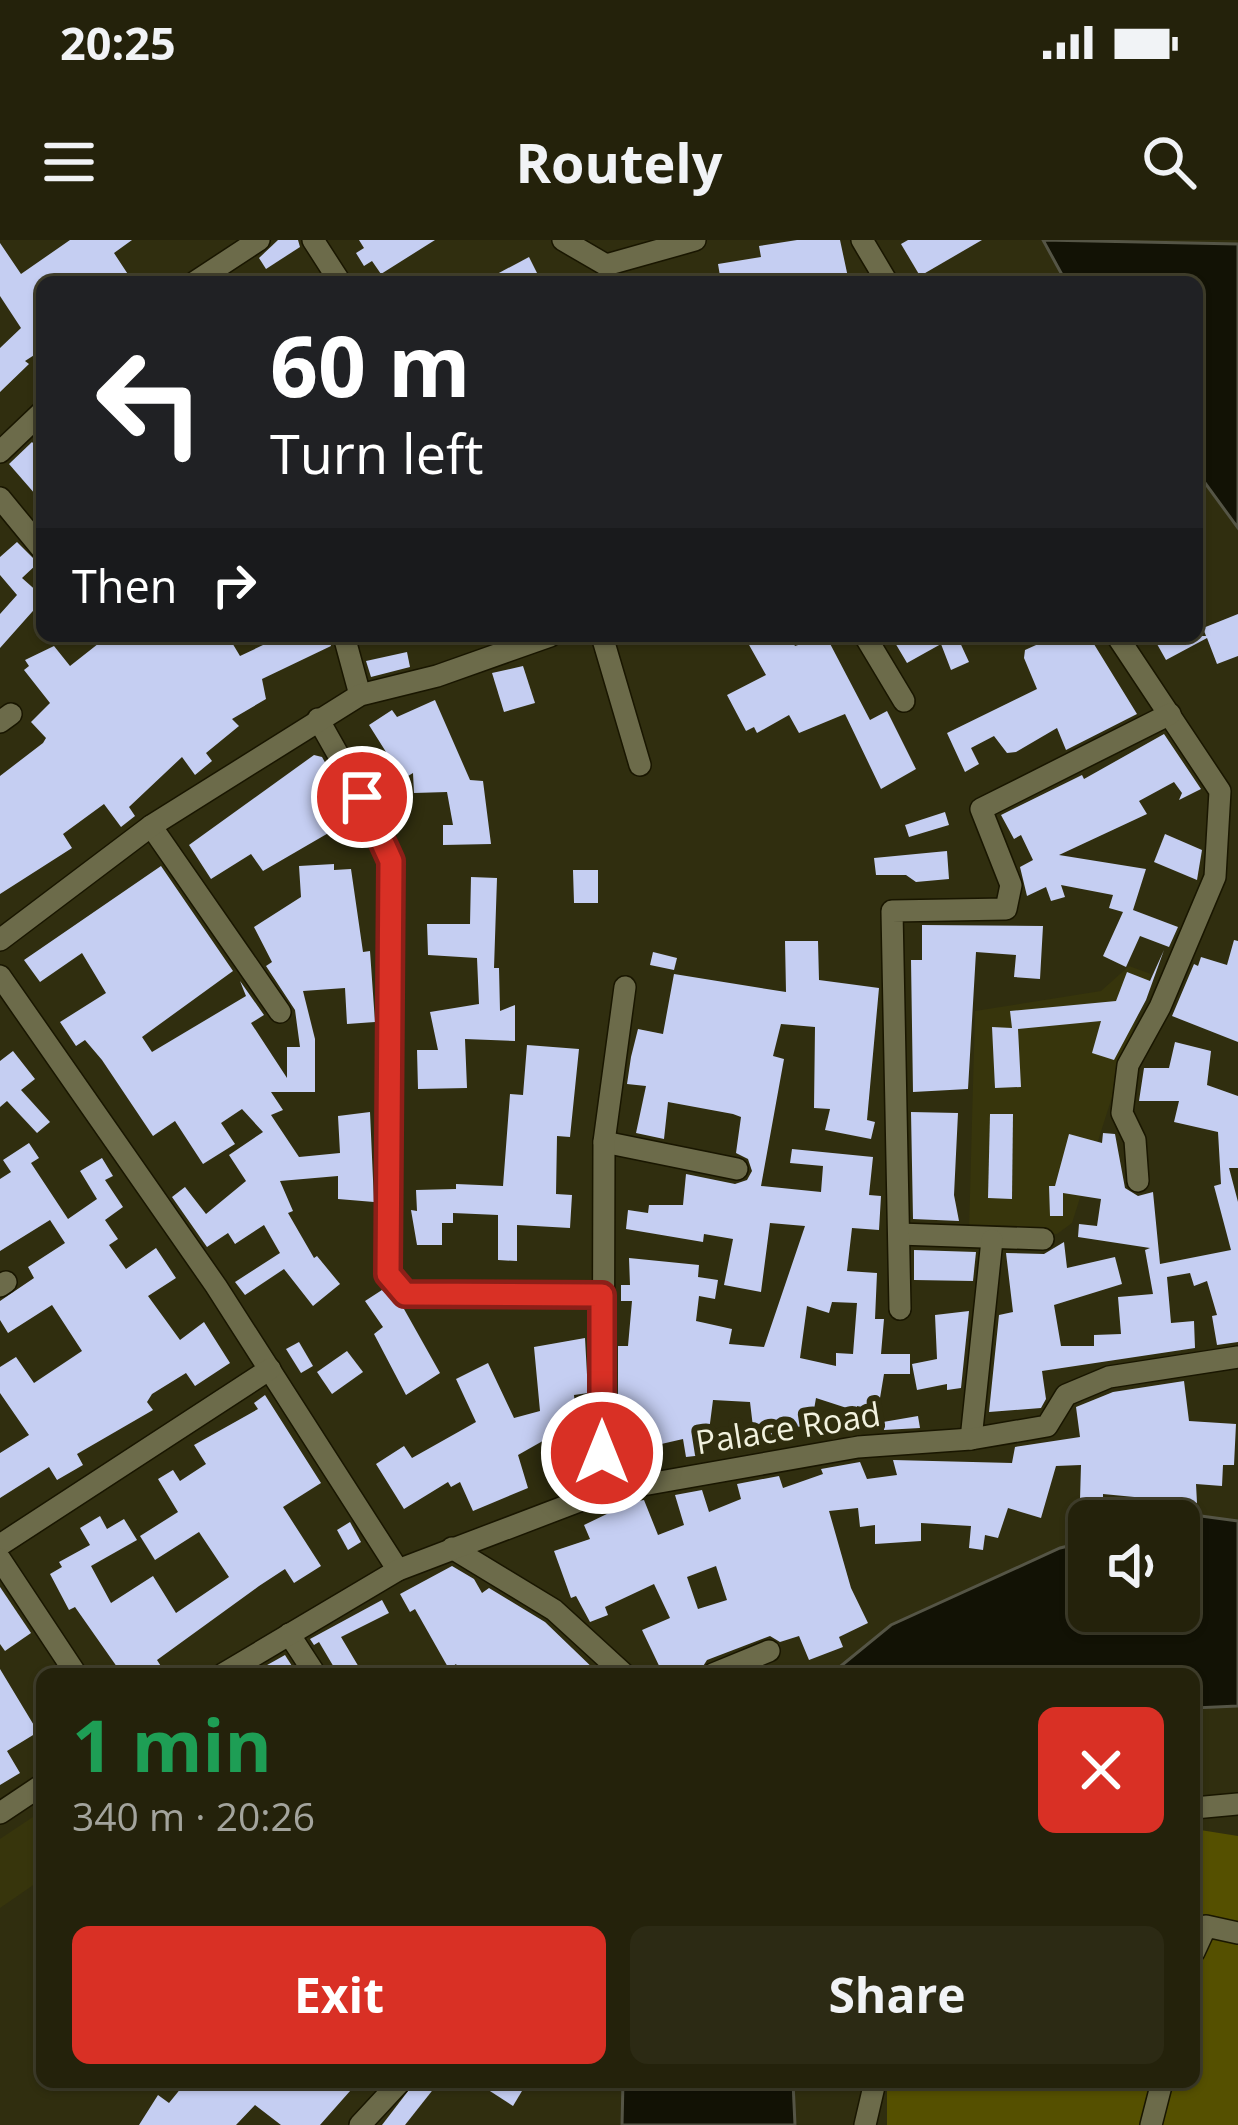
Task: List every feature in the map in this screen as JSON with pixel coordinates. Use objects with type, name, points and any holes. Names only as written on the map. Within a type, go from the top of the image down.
[{"type":"street","points":[[204,276],[259,240]]},
{"type":"street","points":[[313,240],[336,276]]},
{"type":"street","points":[[563,240],[606,265],[695,240]]},
{"type":"street","points":[[862,240],[883,276]]},
{"type":"street","points":[[0,452],[36,418]]},
{"type":"street","points":[[0,498],[36,541]]},
{"type":"street","points":[[346,642],[360,695]]},
{"type":"street","points":[[0,940],[151,826],[318,718],[360,695],[437,676],[533,642]]},
{"type":"street","points":[[604,642],[640,765]]},
{"type":"street","points":[[869,642],[904,700]]},
{"type":"street","points":[[1121,642],[1220,791],[1215,877],[1160,1007],[1128,1065],[1122,1113],[1135,1139],[1138,1181]]},
{"type":"street","points":[[900,1309],[892,911],[995,913],[1006,909],[1011,885],[980,809],[1170,714]]},
{"type":"street","points":[[318,718],[384,836],[391,861],[388,1274],[405,1294],[602,1295]]},
{"type":"street","points":[[151,826],[280,1012]]},
{"type":"street","points":[[0,976],[270,1369],[398,1570]]},
{"type":"street","points":[[603,1492],[604,1142],[625,987]]},
{"type":"street","points":[[604,1142],[737,1168]]},
{"type":"street","points":[[899,1234],[1042,1239]]},
{"type":"street","points":[[971,1439],[992,1240]]},
{"type":"street","name":"Palace Road","points":[[233,1668],[398,1570],[603,1492],[858,1447],[971,1439],[1047,1426],[1066,1394],[1109,1377],[1238,1357]]},
{"type":"street","points":[[0,1545],[270,1369]]},
{"type":"street","points":[[452,1548],[554,1610],[617,1668]]},
{"type":"street","points":[[0,1559],[72,1668]]},
{"type":"street","points":[[289,1634],[311,1668]]},
{"type":"street","points":[[728,1668],[769,1652]]},
{"type":"street","points":[[0,1814],[36,1789]]},
{"type":"street","points":[[1200,1807],[1238,1804]]},
{"type":"street","points":[[1200,1938],[1206,1925],[1238,1933]]},
{"type":"street","points":[[360,2125],[390,2088]]},
{"type":"street","points":[[865,2125],[873,2088]]},
{"type":"street","points":[[1151,2125],[1160,2088]]},
{"type":"shaded area","points":[[1043,240],[1238,244],[1238,528],[1203,480],[1203,276],[1063,276]]},
{"type":"shaded area","points":[[1129,966],[1151,974],[1072,1223],[1057,1234],[969,1231],[975,1011],[1101,991]]},
{"type":"shaded area","points":[[1200,1516],[1238,1521],[1238,1706],[1200,1708],[1200,1668],[838,1668],[891,1625],[1068,1546],[1068,1632],[1200,1632]]},
{"type":"shaded area","points":[[36,1815],[36,1883],[0,1908],[0,1839]]},
{"type":"shaded area","points":[[1200,1830],[1238,1836],[1238,2125],[887,2125],[887,2088],[1200,2088]]},
{"type":"shaded area","points":[[623,2088],[793,2088],[795,2125],[622,2125]]},
{"type":"building","points":[[70,240],[132,240],[114,253],[129,276],[36,276],[36,354],[0,392],[0,348],[21,328],[0,296],[0,243],[21,274]]},
{"type":"building","points":[[278,240],[298,240],[300,247],[266,269],[259,258]]},
{"type":"building","points":[[359,240],[435,240],[381,274],[372,261],[364,266],[356,253],[364,248]]},
{"type":"building","points":[[840,240],[848,276],[720,276],[718,264],[761,257],[759,246]]},
{"type":"building","points":[[908,240],[982,240],[920,276],[901,244]]},
{"type":"building","points":[[529,257],[538,275],[536,276],[493,276]]},
{"type":"building","points":[[32,442],[36,446],[36,495],[9,464]]},
{"type":"building","points":[[17,542],[36,561],[22,578],[36,590],[36,608],[0,648],[0,614],[17,595],[0,575],[0,557]]},
{"type":"building","points":[[1238,614],[1238,656],[1217,664],[1207,638],[1203,640],[1203,628]]},
{"type":"building","points":[[100,642],[232,642],[240,656],[269,642],[330,642],[331,646],[262,679],[266,699],[232,719],[239,726],[206,753],[212,761],[195,775],[182,757],[129,807],[135,816],[121,827],[104,804],[63,834],[72,848],[0,894],[0,776],[43,743],[46,738],[31,722],[50,703],[24,670],[29,666],[25,660],[54,646],[70,666]]},
{"type":"building","points":[[747,642],[793,642],[795,646],[829,642],[870,720],[887,711],[916,769],[881,789],[845,714],[799,733],[789,715],[757,733],[754,727],[746,731],[727,695],[766,675]]},
{"type":"building","points":[[895,642],[960,642],[969,662],[951,670],[941,644],[907,663]]},
{"type":"building","points":[[1043,642],[1093,642],[1137,714],[1066,750],[1057,728],[1016,752],[1007,753],[994,736],[971,748],[979,764],[965,772],[947,733],[1037,689],[1025,650]]},
{"type":"building","points":[[1161,642],[1200,642],[1166,660],[1157,644]]},
{"type":"building","points":[[407,652],[410,667],[371,677],[366,661]]},
{"type":"building","points":[[523,666],[535,703],[504,712],[492,673]]},
{"type":"building","points":[[435,700],[470,780],[483,781],[491,844],[443,845],[443,825],[453,825],[447,792],[414,793],[413,773],[403,779],[369,725],[392,710],[397,717]]},
{"type":"building","points":[[1164,734],[1201,789],[1179,800],[1182,793],[1174,782],[1139,801],[1147,814],[1059,855],[1146,869],[1133,910],[1178,927],[1169,947],[1140,936],[1126,967],[1103,956],[1123,912],[1109,908],[1113,895],[1061,885],[1065,897],[1051,901],[1046,887],[1027,896],[1020,867],[1033,860],[1021,835],[1014,839],[1001,815],[1082,775],[1084,779]]},
{"type":"building","points":[[314,755],[322,757],[356,817],[263,871],[251,854],[211,879],[189,845]]},
{"type":"building","points":[[945,812],[949,825],[909,837],[905,825]]},
{"type":"building","points":[[1165,834],[1202,850],[1197,880],[1154,862]]},
{"type":"building","points":[[947,851],[949,879],[916,882],[906,875],[876,875],[874,858]]},
{"type":"building","points":[[334,864],[334,870],[351,869],[363,952],[370,951],[375,1022],[347,1024],[345,988],[303,991],[315,1039],[315,1092],[271,1092],[283,1110],[271,1115],[299,1157],[340,1153],[338,1116],[370,1112],[374,1202],[338,1199],[338,1176],[280,1181],[293,1211],[288,1213],[314,1258],[340,1284],[313,1306],[284,1269],[245,1295],[235,1282],[280,1253],[264,1225],[235,1244],[228,1233],[207,1247],[172,1197],[185,1187],[206,1214],[246,1181],[229,1155],[263,1132],[242,1109],[221,1123],[235,1144],[203,1164],[175,1121],[153,1136],[102,1060],[85,1040],[76,1046],[60,1022],[106,993],[82,953],[40,982],[24,960],[161,866],[233,971],[142,1037],[152,1052],[246,996],[240,981],[264,1015],[251,1023],[287,1078],[287,1047],[300,1047],[295,1010],[266,966],[272,962],[254,927],[301,897],[299,866]]},
{"type":"building","points":[[573,870],[598,870],[598,903],[574,903]]},
{"type":"building","points":[[471,877],[497,878],[494,968],[499,968],[500,1011],[515,1005],[515,1041],[465,1039],[467,1088],[418,1089],[417,1050],[438,1050],[430,1012],[479,1004],[477,958],[428,955],[427,924],[470,924]]},
{"type":"building","points":[[922,925],[1043,926],[1040,979],[1014,977],[1016,955],[976,952],[968,1089],[913,1092],[911,960],[922,960]]},
{"type":"building","points":[[1234,940],[1238,941],[1238,1042],[1172,1016],[1194,964],[1198,966],[1201,957],[1227,965]]},
{"type":"building","points":[[785,941],[818,941],[819,980],[879,988],[867,1120],[875,1122],[871,1139],[825,1130],[830,1109],[814,1108],[815,1027],[781,1024],[773,1056],[784,1059],[761,1186],[821,1192],[823,1166],[790,1163],[792,1149],[873,1157],[869,1195],[881,1196],[879,1230],[852,1228],[847,1271],[877,1273],[875,1319],[884,1319],[881,1354],[910,1354],[910,1374],[884,1374],[878,1410],[857,1406],[856,1411],[816,1398],[811,1427],[782,1426],[785,1437],[703,1447],[704,1455],[686,1457],[683,1439],[657,1445],[658,1431],[618,1428],[618,1346],[628,1346],[632,1301],[621,1301],[621,1285],[630,1285],[629,1258],[699,1265],[698,1277],[718,1280],[715,1299],[699,1296],[696,1321],[732,1329],[729,1344],[764,1347],[805,1226],[770,1223],[761,1292],[724,1285],[733,1239],[704,1234],[703,1242],[626,1229],[628,1210],[648,1213],[649,1205],[683,1205],[686,1174],[735,1184],[747,1180],[752,1171],[748,1159],[736,1153],[741,1117],[733,1114],[668,1102],[664,1139],[636,1133],[646,1086],[627,1084],[631,1057],[638,1029],[663,1034],[674,974],[786,992]],"holes":[[[832,1302],[857,1303],[853,1354],[836,1353],[836,1366],[800,1358],[807,1306],[829,1313]],[[713,1400],[750,1402],[753,1427],[709,1431]]]},
{"type":"building","points":[[1164,950],[1146,1000],[1114,1060],[1092,1053],[1101,1021],[1018,1029],[1021,1087],[995,1088],[992,1027],[1012,1028],[1010,1011],[1116,1001],[1127,972],[1150,981]]},
{"type":"building","points":[[653,952],[677,958],[674,970],[650,965]]},
{"type":"building","points":[[1175,1042],[1211,1051],[1207,1085],[1238,1096],[1238,1168],[1229,1168],[1238,1202],[1238,1342],[1217,1345],[1212,1316],[1217,1315],[1207,1281],[1194,1286],[1190,1273],[1167,1277],[1171,1323],[1194,1321],[1195,1348],[1042,1371],[1046,1399],[1041,1408],[989,1412],[999,1315],[1013,1312],[1006,1253],[1044,1254],[1064,1242],[1067,1268],[1115,1257],[1122,1284],[1054,1305],[1061,1346],[1094,1346],[1094,1335],[1121,1334],[1118,1297],[1153,1294],[1145,1250],[1150,1248],[1078,1237],[1079,1224],[1097,1226],[1101,1199],[1063,1193],[1063,1216],[1050,1216],[1049,1186],[1055,1186],[1069,1134],[1102,1143],[1103,1133],[1115,1134],[1125,1188],[1138,1196],[1153,1192],[1160,1264],[1231,1250],[1214,1186],[1221,1184],[1218,1132],[1174,1122],[1179,1101],[1139,1101],[1144,1068],[1169,1068]]},
{"type":"building","points":[[527,1045],[579,1049],[570,1137],[557,1136],[556,1194],[572,1195],[570,1228],[517,1225],[517,1261],[498,1260],[498,1215],[453,1213],[453,1223],[442,1223],[442,1245],[417,1245],[411,1210],[417,1211],[416,1190],[456,1189],[456,1184],[503,1186],[510,1094],[523,1095]]},
{"type":"building","points":[[13,1051],[35,1079],[21,1090],[50,1122],[37,1133],[7,1101],[0,1107],[0,1061]]},
{"type":"building","points":[[911,1112],[958,1113],[954,1195],[959,1221],[913,1219]]},
{"type":"building","points":[[990,1114],[1013,1114],[1012,1199],[988,1198]]},
{"type":"building","points":[[29,1143],[39,1158],[31,1163],[68,1219],[97,1199],[80,1171],[102,1158],[113,1176],[105,1180],[123,1207],[105,1220],[118,1239],[109,1245],[126,1269],[156,1248],[176,1278],[148,1296],[180,1340],[204,1322],[230,1363],[195,1386],[186,1373],[152,1394],[147,1402],[153,1410],[77,1454],[83,1465],[57,1480],[49,1467],[0,1498],[0,1453],[29,1435],[0,1393],[0,1367],[16,1357],[34,1383],[82,1351],[52,1305],[8,1333],[0,1320],[0,1301],[34,1278],[28,1267],[65,1243],[50,1220],[0,1251],[0,1179],[11,1172],[3,1160]]},
{"type":"building","points":[[914,1250],[976,1252],[973,1281],[914,1280]]},
{"type":"building","points":[[382,1290],[404,1309],[440,1373],[406,1395],[374,1334],[383,1327],[365,1301]]},
{"type":"building","points":[[969,1311],[961,1388],[947,1390],[947,1384],[917,1390],[912,1364],[937,1359],[935,1315]]},
{"type":"building","points":[[585,1338],[588,1393],[574,1395],[579,1449],[550,1452],[548,1438],[518,1455],[528,1488],[473,1511],[460,1482],[451,1487],[448,1482],[404,1509],[376,1464],[404,1446],[412,1458],[476,1422],[456,1379],[488,1363],[514,1418],[540,1411],[534,1347]]},
{"type":"building","points":[[299,1342],[313,1366],[301,1373],[286,1349]]},
{"type":"building","points":[[347,1351],[363,1372],[332,1394],[317,1372]]},
{"type":"building","points":[[1184,1381],[1189,1421],[1236,1424],[1234,1465],[1223,1465],[1222,1486],[1196,1484],[1197,1500],[1103,1494],[1103,1500],[1080,1500],[1081,1465],[1056,1466],[1041,1518],[1008,1508],[998,1538],[985,1535],[983,1550],[969,1548],[971,1526],[921,1523],[921,1541],[875,1544],[875,1525],[860,1527],[858,1508],[829,1511],[851,1588],[868,1623],[839,1637],[843,1647],[809,1660],[799,1636],[780,1642],[770,1636],[707,1660],[702,1668],[660,1668],[642,1630],[670,1618],[654,1584],[605,1607],[608,1615],[590,1622],[576,1596],[571,1598],[554,1551],[590,1539],[584,1525],[613,1511],[611,1506],[644,1500],[658,1535],[684,1525],[675,1495],[702,1490],[709,1512],[741,1499],[737,1484],[779,1476],[783,1488],[823,1474],[821,1469],[860,1462],[867,1479],[897,1475],[893,1460],[1012,1463],[1015,1447],[1080,1437],[1076,1407],[1113,1392]],"holes":[[[716,1566],[727,1600],[698,1609],[687,1577]]]},
{"type":"building","points":[[265,1395],[321,1483],[283,1507],[321,1566],[294,1583],[285,1569],[157,1660],[162,1668],[118,1668],[75,1607],[69,1610],[50,1574],[62,1567],[59,1562],[90,1545],[80,1528],[100,1516],[107,1529],[124,1519],[137,1540],[91,1566],[111,1603],[153,1576],[176,1613],[229,1577],[199,1532],[155,1560],[140,1536],[178,1512],[158,1479],[173,1470],[180,1481],[206,1464],[194,1445],[258,1409],[254,1403]]},
{"type":"building","points":[[918,1416],[920,1428],[884,1430],[883,1422]]},
{"type":"building","points":[[350,1522],[361,1542],[348,1550],[337,1530]]},
{"type":"building","points":[[452,1566],[474,1579],[482,1593],[489,1588],[545,1622],[593,1668],[458,1668],[456,1664],[448,1668],[415,1609],[410,1612],[400,1594]]},
{"type":"building","points":[[0,1587],[31,1633],[5,1651],[0,1644]]},
{"type":"building","points":[[382,1600],[389,1613],[341,1637],[359,1668],[334,1668],[319,1642],[314,1645],[310,1639]]},
{"type":"building","points":[[285,1655],[293,1668],[262,1668]]},
{"type":"building","points":[[0,1669],[36,1733],[7,1751],[20,1773],[0,1785]]},
{"type":"building","points":[[181,2088],[353,2088],[320,2125],[281,2125],[255,2105],[236,2125],[139,2125],[158,2095],[169,2103]]},
{"type":"building","points":[[410,2088],[434,2088],[405,2125],[382,2125]]},
{"type":"building","points":[[485,2088],[522,2091],[513,2106]]},
{"type":"route","points":[[362,797],[384,836],[391,861],[388,1274],[405,1294],[602,1295],[602,1453]]}]
